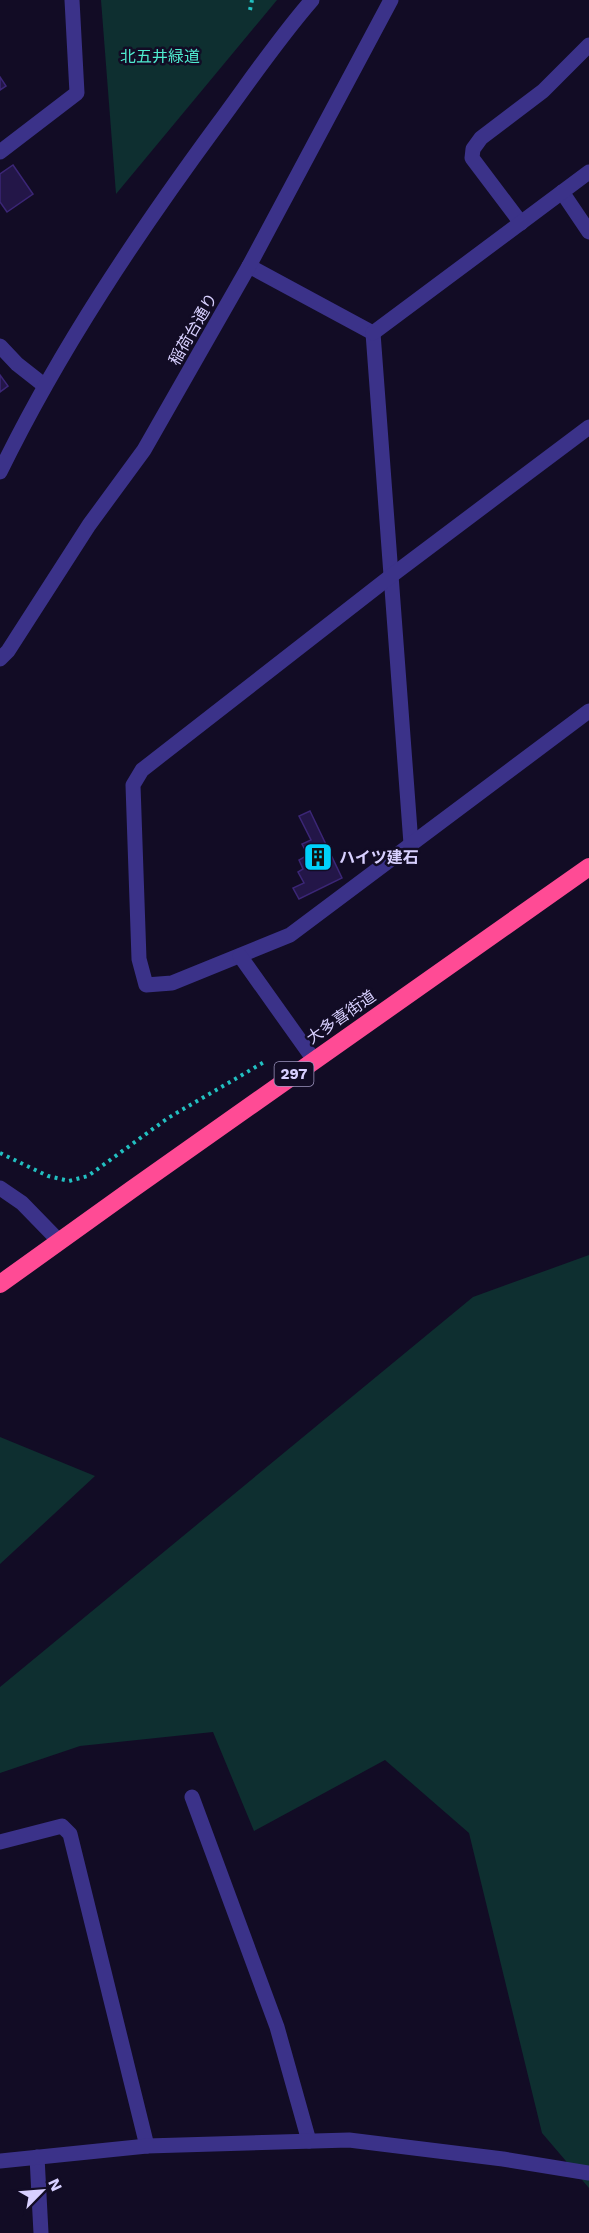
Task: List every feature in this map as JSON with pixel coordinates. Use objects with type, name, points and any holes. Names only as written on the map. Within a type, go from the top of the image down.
[{"type":"highway","name":"大多喜街道","points":[[0,1284],[589,867]]},
{"type":"street","points":[[0,152],[77,93],[72,0]]},
{"type":"street","points":[[0,472],[62,354],[177,181],[296,18],[312,0]]},
{"type":"street","name":"稲荷台通り","points":[[0,659],[8,651],[89,525],[144,450],[249,266],[391,0]]},
{"type":"street","points":[[521,223],[472,158],[473,149],[481,138],[543,91],[589,45]]},
{"type":"street","points":[[373,333],[589,172]]},
{"type":"street","points":[[562,192],[589,232]]},
{"type":"street","points":[[249,266],[373,333]]},
{"type":"street","points":[[373,333],[411,844]]},
{"type":"street","points":[[0,346],[17,364],[45,386]]},
{"type":"street","points":[[589,427],[391,576],[142,770],[133,785],[139,959],[146,985],[172,983],[290,935],[589,711]]},
{"type":"street","points":[[240,956],[314,1060]]},
{"type":"street","points":[[0,1188],[22,1203],[59,1241]]},
{"type":"street","points":[[192,1797],[277,2027],[309,2141]]},
{"type":"street","points":[[0,1842],[62,1826],[70,1834],[147,2146]]},
{"type":"street","points":[[0,2161],[147,2146],[349,2140],[503,2159],[589,2173]]},
{"type":"street","points":[[38,2157],[41,2233]]},
{"type":"path","points":[[250,10],[252,0]]},
{"type":"path","points":[[0,1153],[48,1176],[69,1181],[88,1176],[168,1118],[300,1040]]},
{"type":"green space","name":"北五井緑道","points":[[101,0],[277,0],[116,194]]},
{"type":"green space","points":[[589,1255],[589,2188],[542,2133],[469,1833],[385,1760],[254,1831],[213,1732],[80,1746],[0,1773],[0,1687],[473,1297]]},
{"type":"green space","points":[[0,1437],[95,1476],[0,1564]]},
{"type":"building","points":[[0,77],[6,86],[0,90]]},
{"type":"building","points":[[13,165],[33,194],[7,212],[0,202],[0,174]]},
{"type":"building","points":[[0,375],[8,386],[0,392]]},
{"type":"building","name":"ハイツ建石","points":[[310,811],[342,878],[299,899],[293,888],[304,883],[298,872],[303,869],[299,860],[308,855],[302,844],[311,840],[299,816]]},
{"type":"place","name":"ハイツ建石","points":[[318,857]]}]
